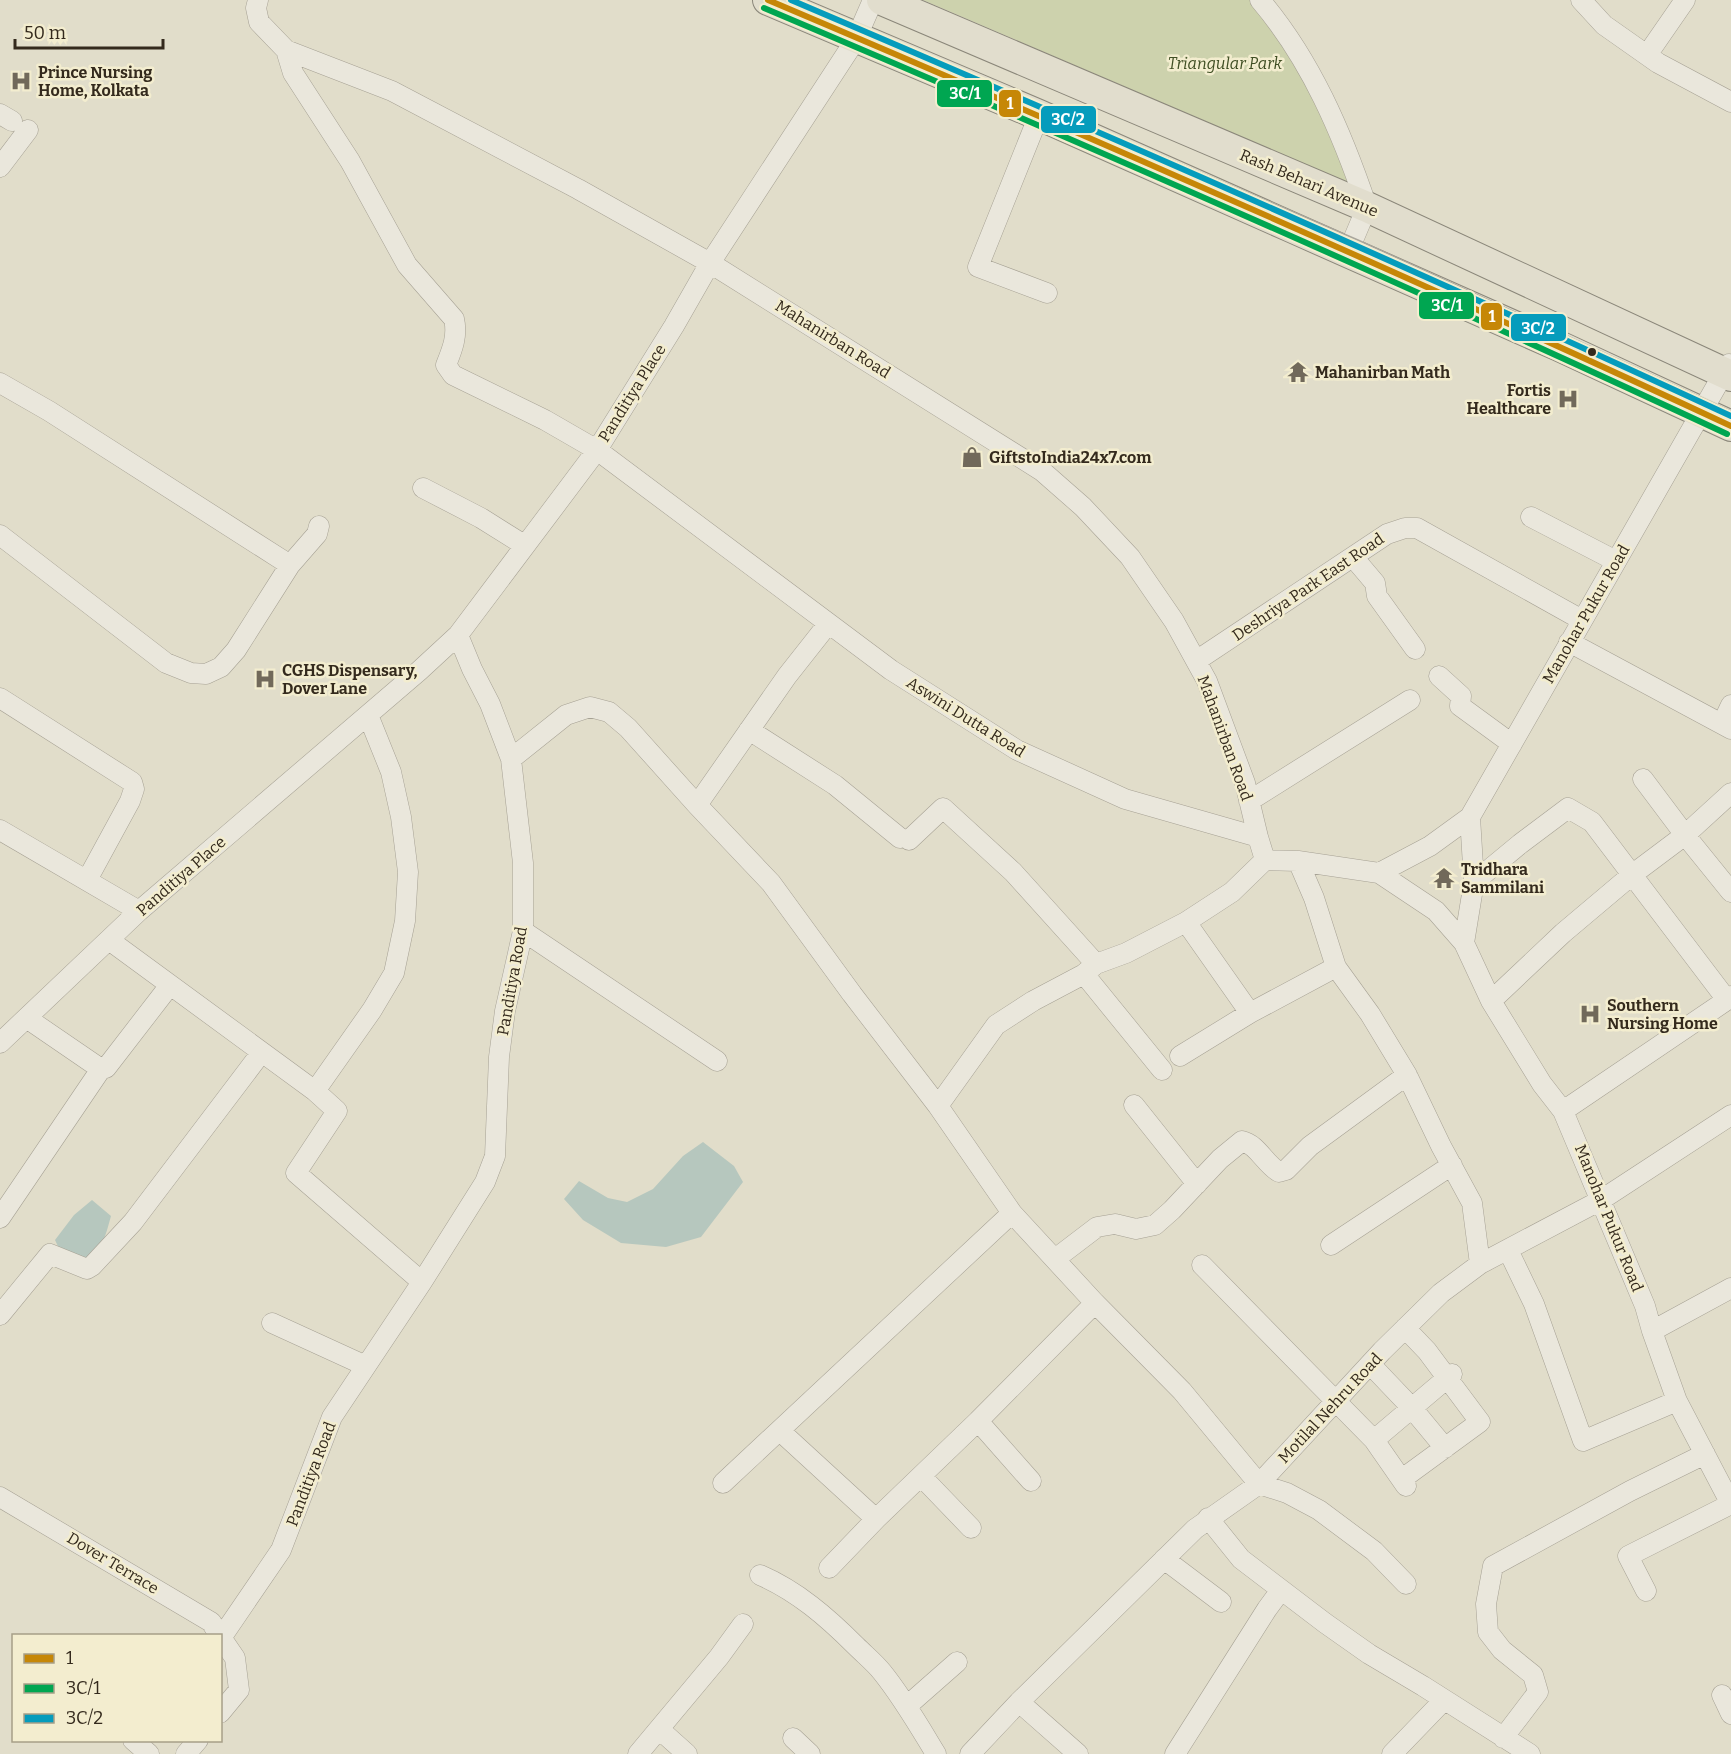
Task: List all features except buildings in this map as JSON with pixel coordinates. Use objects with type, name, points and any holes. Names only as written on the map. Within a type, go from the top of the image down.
[{"type":"main road","points":[[768,0],[1039,115],[1559,345],[1731,426]]},
{"type":"main road","name":"Rash Behari Avenue","points":[[882,0],[1367,207],[1729,370]]},
{"type":"street","name":"Mahanirban Road","points":[[258,0],[256,8],[259,22],[286,50],[392,90],[710,262],[1042,471],[1083,507],[1130,557],[1174,621],[1207,681],[1245,783],[1258,837]]},
{"type":"street","name":"Panditiya Place","points":[[0,1043],[139,911],[458,635],[597,450],[674,326],[710,262],[856,39],[873,0]]},
{"type":"street","points":[[1260,0],[1274,16],[1319,88],[1351,158],[1367,207],[1348,252]]},
{"type":"street","points":[[1581,0],[1604,25],[1647,56],[1731,102]]},
{"type":"street","points":[[1647,56],[1684,0]]},
{"type":"street","name":"Aswini Dutta Road","points":[[286,50],[293,73],[350,161],[407,265],[454,319],[456,329],[453,348],[446,365],[453,375],[545,420],[597,450],[891,670],[1017,750],[1125,799],[1258,837]]},
{"type":"street","points":[[1039,115],[978,267],[1047,293]]},
{"type":"street","points":[[0,167],[13,121]]},
{"type":"street","name":"Manohar Pukur Road","points":[[1470,817],[1569,642],[1729,370]]},
{"type":"street","points":[[0,382],[290,565]]},
{"type":"street","points":[[423,488],[481,518],[524,546]]},
{"type":"street","points":[[1531,517],[1616,561]]},
{"type":"street","points":[[0,536],[166,663],[191,673],[206,674],[221,667],[236,650],[290,565],[316,534],[319,526]]},
{"type":"street","name":"Deshriya Park East Road","points":[[1196,662],[1387,534],[1404,528],[1418,528],[1582,620]]},
{"type":"street","points":[[1353,557],[1375,583],[1377,596],[1415,649]]},
{"type":"street","points":[[697,805],[787,676],[828,624]]},
{"type":"street","name":"Panditiya Road","points":[[222,1635],[281,1550],[332,1417],[485,1182],[495,1156],[500,1057],[506,1011],[524,931],[523,862],[511,759],[490,704],[458,635]]},
{"type":"street","points":[[1569,642],[1727,727],[1731,705]]},
{"type":"street","points":[[1438,676],[1461,696],[1460,706],[1512,744]]},
{"type":"street","points":[[0,698],[132,782],[135,789],[130,801],[87,880]]},
{"type":"street","points":[[1249,801],[1410,700]]},
{"type":"street","points":[[511,759],[566,715],[590,708],[609,712],[627,728],[771,883],[938,1106],[1012,1213],[1095,1303],[1182,1391],[1259,1484],[1287,1493],[1319,1510],[1374,1551],[1406,1584]]},
{"type":"street","points":[[315,1091],[372,1010],[394,973],[405,921],[408,872],[401,817],[391,772],[368,715]]},
{"type":"street","points":[[749,730],[835,784],[904,839],[943,808],[1013,872],[1090,969],[1162,1070]]},
{"type":"street","points":[[1643,779],[1731,892]]},
{"type":"street","points":[[1491,1001],[1563,933],[1633,874],[1685,835],[1731,793]]},
{"type":"street","points":[[1474,882],[1568,808],[1592,822],[1729,998],[1563,1111]]},
{"type":"street","points":[[938,1106],[996,1025],[1090,969],[1186,922],[1232,892],[1265,860],[1298,861],[1379,873],[1430,846],[1470,817]]},
{"type":"street","points":[[1464,943],[1474,882],[1470,817]]},
{"type":"street","points":[[0,830],[139,911]]},
{"type":"street","points":[[1258,837],[1265,860]]},
{"type":"street","points":[[1298,861],[1314,898],[1336,967],[1370,1014],[1407,1075],[1472,1203],[1480,1264]]},
{"type":"street","name":"Manohar Pukur Road","points":[[1379,873],[1436,911],[1464,943],[1491,1001],[1542,1084],[1563,1111],[1645,1306],[1677,1401],[1731,1504]]},
{"type":"street","points":[[1186,922],[1250,1012]]},
{"type":"street","points":[[524,931],[717,1061]]},
{"type":"street","points":[[109,940],[315,1091],[337,1111],[296,1173],[422,1282]]},
{"type":"street","points":[[1180,1056],[1250,1012],[1336,967]]},
{"type":"street","points":[[0,1218],[101,1069],[106,1068],[170,985]]},
{"type":"street","points":[[28,1018],[101,1069]]},
{"type":"street","points":[[0,1315],[50,1254],[87,1269],[92,1266],[133,1222],[261,1053]]},
{"type":"street","points":[[1054,1259],[1097,1227],[1115,1224],[1136,1229],[1155,1225],[1220,1159],[1242,1141],[1250,1144],[1272,1168],[1279,1172],[1286,1170],[1310,1146],[1407,1075]]},
{"type":"street","points":[[1134,1105],[1197,1184]]},
{"type":"street","name":"Motilal Nehru Road","points":[[970,1754],[1019,1702],[1164,1559],[1208,1518],[1259,1484],[1370,1364],[1441,1293],[1480,1264],[1601,1200],[1731,1115]]},
{"type":"street","points":[[1331,1245],[1452,1165]]},
{"type":"street","points":[[723,1483],[1012,1213]]},
{"type":"street","points":[[1508,1250],[1534,1304],[1583,1441],[1677,1401]]},
{"type":"street","points":[[1202,1265],[1374,1440],[1404,1483],[1480,1422],[1450,1376],[1405,1328]]},
{"type":"street","points":[[1652,1331],[1731,1288]]},
{"type":"street","points":[[830,1568],[876,1519],[978,1421],[1095,1303]]},
{"type":"street","points":[[272,1323],[366,1366]]},
{"type":"street","points":[[1370,1364],[1411,1407],[1445,1448]]},
{"type":"street","points":[[1374,1440],[1450,1376]]},
{"type":"street","points":[[978,1421],[1031,1481]]},
{"type":"street","points":[[780,1431],[876,1519]]},
{"type":"street","points":[[1503,1738],[1538,1692],[1533,1675],[1502,1650],[1488,1632],[1486,1604],[1492,1566],[1630,1491],[1705,1454]]},
{"type":"street","points":[[921,1476],[971,1528]]},
{"type":"street","name":"Dover Terrace","points":[[2,1503],[211,1622],[220,1634]]},
{"type":"street","points":[[1646,1591],[1628,1556],[1731,1504]]},
{"type":"street","points":[[1208,1518],[1241,1559],[1281,1590],[1369,1654],[1530,1754]]},
{"type":"street","points":[[1164,1559],[1221,1602]]},
{"type":"street","points":[[760,1575],[800,1595],[881,1671],[907,1706],[936,1754]]},
{"type":"street","points":[[1174,1754],[1281,1590]]},
{"type":"street","points":[[638,1754],[719,1657],[742,1624]]},
{"type":"street","name":"Dover Terrace","points":[[222,1638],[235,1658],[239,1690],[222,1711]]},
{"type":"street","points":[[907,1706],[957,1662]]},
{"type":"street","points":[[1722,1695],[1731,1714]]},
{"type":"street","points":[[1392,1754],[1444,1700]]},
{"type":"street","points":[[1019,1702],[1078,1754]]},
{"type":"street","points":[[659,1729],[687,1754]]},
{"type":"street","points":[[793,1738],[810,1754]]},
{"type":"street","points":[[135,1742],[149,1754]]},
{"type":"street","points":[[186,1754],[196,1742]]},
{"type":"green space","name":"Triangular Park","points":[[923,0],[1253,0],[1313,90],[1353,191],[1205,121]]},
{"type":"shaded area","points":[[703,1142],[734,1166],[743,1182],[701,1237],[666,1247],[621,1243],[583,1220],[564,1199],[579,1181],[608,1198],[627,1202],[653,1189],[683,1156]]},
{"type":"shaded area","points":[[92,1200],[111,1216],[102,1243],[95,1255],[83,1265],[63,1257],[55,1240],[74,1215]]},
{"type":"tram line","points":[[801,0],[1358,240],[1731,411]]},
{"type":"transit line","name":"1","points":[[768,0],[1251,209],[1731,426]]},
{"type":"transit line","name":"3C/2","points":[[791,0],[1262,204],[1731,416]]},
{"type":"transit line","name":"3C/1","points":[[764,8],[1248,217],[1727,434]]},
{"type":"place","name":"Prince Nursing Home, Kolkata","points":[[21,81]]},
{"type":"place","name":"Mahanirban Math","points":[[1298,372]]},
{"type":"place","name":"Fortis Healthcare","points":[[1568,399]]},
{"type":"place","name":"GiftstoIndia24x7.com","points":[[972,457]]},
{"type":"place","name":"CGHS Dispensary, Dover Lane","points":[[265,679]]},
{"type":"place","name":"Tridhara Sammilani","points":[[1444,878]]},
{"type":"place","name":"Southern Nursing Home","points":[[1590,1014]]}]
